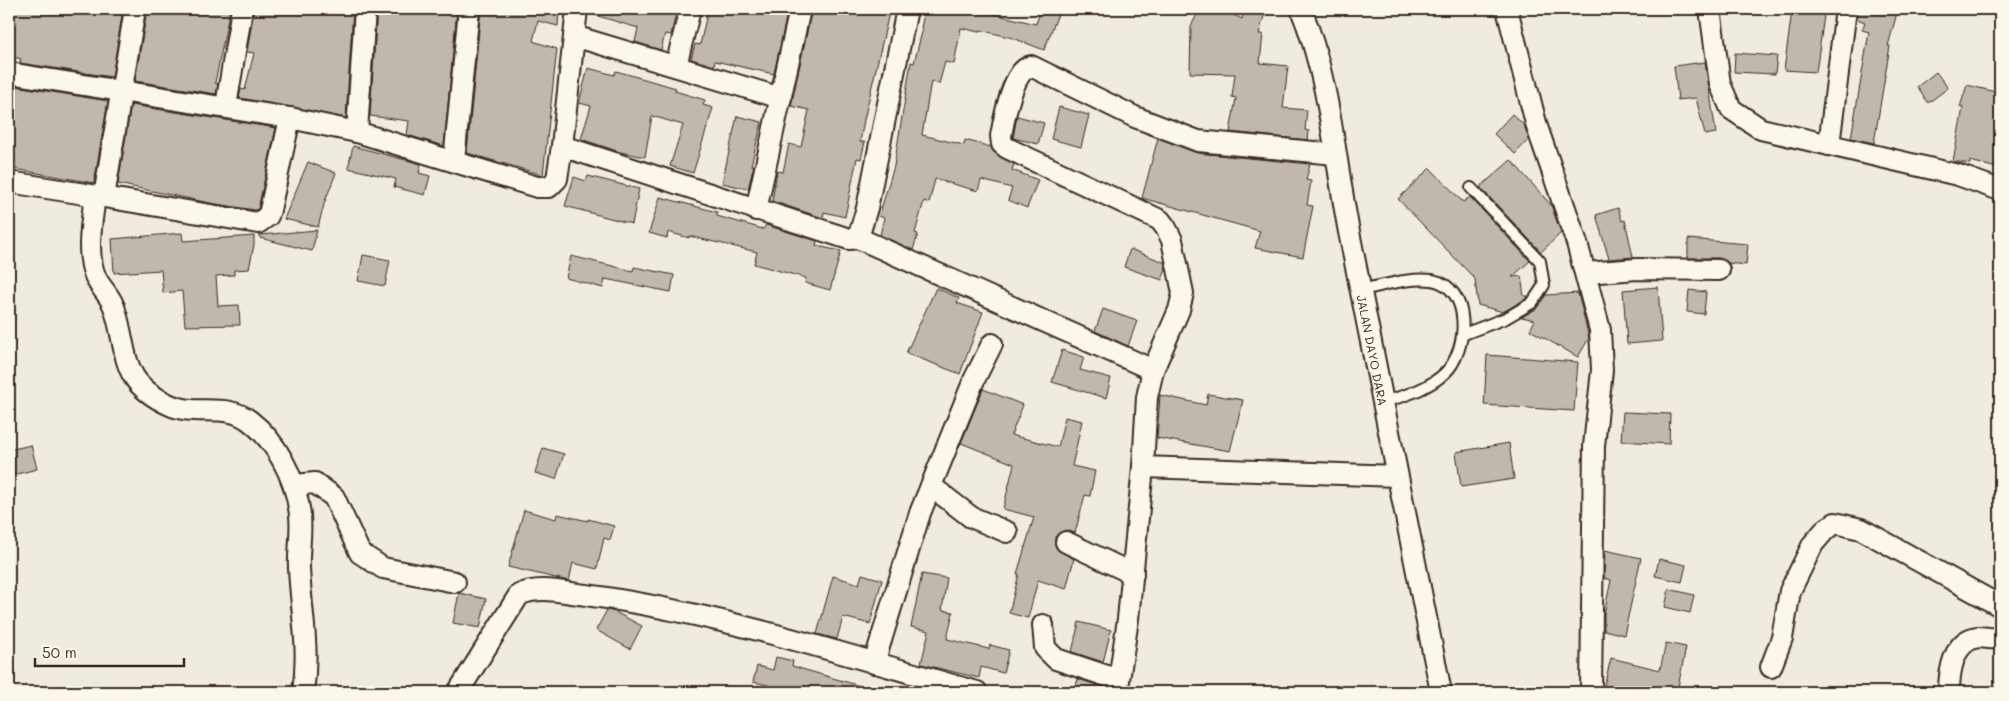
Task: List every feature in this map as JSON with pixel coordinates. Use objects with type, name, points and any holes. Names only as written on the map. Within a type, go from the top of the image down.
[{"type":"street","points":[[135,9],[123,90],[91,238],[93,270],[115,308],[124,358],[140,385],[171,406],[188,410],[217,409],[234,413],[249,420],[271,443],[281,458],[294,485],[300,510],[299,568],[307,656],[303,692]]},
{"type":"street","points":[[226,106],[242,9]]},
{"type":"street","points":[[357,132],[365,9]]},
{"type":"street","points":[[454,160],[469,9]]},
{"type":"street","points":[[9,73],[226,106],[357,132],[454,160],[537,187],[549,187],[557,179],[577,9]]},
{"type":"street","points":[[676,66],[690,9]]},
{"type":"street","points":[[756,210],[800,9]]},
{"type":"street","points":[[858,238],[867,208],[907,9]]},
{"type":"street","name":"JALAN DAYO DARA","points":[[1301,9],[1325,97],[1360,290],[1441,692]]},
{"type":"street","points":[[1507,9],[1537,126],[1586,273],[1597,314],[1602,351],[1594,446],[1592,692]]},
{"type":"street","points":[[1710,9],[1720,84],[1731,109],[1761,129],[1958,176],[2000,190]]},
{"type":"street","points":[[1829,145],[1846,9]]},
{"type":"street","points":[[574,36],[781,98]]},
{"type":"street","points":[[1043,625],[1045,648],[1056,659],[1117,686],[1133,574],[1147,398],[1153,370],[1179,310],[1183,293],[1181,276],[1169,232],[1160,220],[1002,144],[1002,129],[1016,78],[1027,67],[1035,67],[1136,116],[1198,141],[1335,154]]},
{"type":"street","points":[[9,182],[258,222],[268,216],[270,210],[290,118]]},
{"type":"street","points":[[562,146],[849,239],[858,238],[1153,370]]},
{"type":"street","points":[[1586,273],[1637,269],[1719,270]]},
{"type":"street","points":[[874,663],[904,563],[931,486],[974,380],[992,344]]},
{"type":"street","points":[[1143,467],[1397,476]]},
{"type":"street","points":[[294,485],[315,483],[334,497],[360,553],[382,568],[455,582]]},
{"type":"street","points":[[931,486],[970,517],[1007,532]]},
{"type":"street","points":[[1771,667],[1782,638],[1790,591],[1813,544],[1825,530],[1835,523],[1862,529],[2000,606]]},
{"type":"street","points":[[1066,542],[1133,574]]},
{"type":"street","points":[[458,692],[519,595],[530,590],[547,590],[636,602],[734,624],[977,692]]},
{"type":"street","points":[[1949,692],[1951,667],[1963,644],[1976,637],[1995,639],[2000,635]]},
{"type":"lane","points":[[1464,334],[1506,318],[1532,303],[1544,284],[1540,261],[1471,188]]},
{"type":"lane","points":[[1360,290],[1424,280],[1443,284],[1456,300],[1460,310],[1464,334],[1457,356],[1447,371],[1435,382],[1417,391],[1384,402]]},
{"type":"building","points":[[9,9],[123,9],[112,77],[20,63],[21,59],[9,56]]},
{"type":"building","points":[[162,9],[230,9],[215,83],[218,84],[216,94],[135,81],[147,10],[160,14]]},
{"type":"building","points":[[254,9],[353,9],[346,118],[239,98],[241,89],[245,90],[254,53],[247,52]]},
{"type":"building","points":[[377,9],[457,9],[444,146],[407,135],[409,121],[370,116]]},
{"type":"building","points":[[481,9],[559,9],[558,26],[538,21],[533,41],[557,49],[543,175],[467,153]]},
{"type":"building","points":[[589,9],[677,9],[671,35],[665,34],[661,50],[635,42],[638,28],[588,13]]},
{"type":"building","points":[[708,9],[758,9],[782,14],[783,9],[788,9],[774,74],[715,61],[714,66],[691,59],[695,44],[700,45]]},
{"type":"building","points":[[812,9],[890,9],[864,120],[860,142],[865,142],[861,159],[857,158],[845,217],[824,212],[823,218],[772,201],[777,171],[783,172],[789,144],[801,147],[809,110],[791,106]]},
{"type":"building","points":[[925,9],[973,9],[1036,24],[1041,9],[1060,9],[1044,50],[1013,38],[980,30],[979,32],[961,28],[954,64],[945,62],[939,84],[931,81],[922,135],[964,145],[965,140],[991,147],[1000,157],[1014,164],[1012,170],[1038,180],[1027,208],[1008,200],[1012,188],[981,180],[978,191],[935,179],[929,203],[924,201],[915,233],[918,234],[913,250],[880,235],[884,218],[879,216],[894,166],[911,62],[914,63],[923,28],[921,28]]},
{"type":"building","points":[[1200,9],[1221,9],[1242,19],[1245,9],[1266,9],[1259,34],[1263,34],[1260,63],[1288,66],[1283,108],[1307,110],[1305,130],[1309,131],[1308,140],[1230,132],[1236,98],[1232,97],[1235,74],[1190,73],[1191,26]]},
{"type":"building","points":[[1798,9],[1825,9],[1816,72],[1784,70],[1792,11],[1797,11]]},
{"type":"building","points":[[1858,9],[1898,9],[1888,46],[1890,46],[1874,143],[1851,138],[1869,32],[1862,30],[1865,22],[1857,19]]},
{"type":"building","points":[[1735,53],[1777,56],[1775,74],[1734,72]]},
{"type":"building","points":[[1705,62],[1716,133],[1705,135],[1696,98],[1678,100],[1674,66]]},
{"type":"building","points":[[588,68],[614,75],[616,71],[676,88],[675,91],[705,100],[703,105],[713,108],[693,173],[670,166],[683,125],[652,116],[645,157],[620,152],[581,139],[591,106],[579,103]]},
{"type":"building","points":[[1936,72],[1948,88],[1928,103],[1917,87]]},
{"type":"building","points":[[1967,85],[2000,93],[2000,153],[1997,168],[1970,161],[1970,164],[1953,161],[1963,108],[1960,107]]},
{"type":"building","points":[[15,86],[108,101],[94,183],[9,168],[9,90],[14,91]]},
{"type":"building","points":[[131,105],[276,128],[258,209],[210,203],[118,184]]},
{"type":"building","points":[[1059,107],[1089,115],[1081,147],[1051,139]]},
{"type":"building","points":[[1512,114],[1524,125],[1529,139],[1515,154],[1494,134]]},
{"type":"building","points":[[737,116],[762,122],[751,165],[754,165],[748,189],[722,183]]},
{"type":"building","points":[[1017,116],[1044,123],[1038,144],[1013,138]]},
{"type":"building","points":[[1158,138],[1197,153],[1310,164],[1306,180],[1311,181],[1307,205],[1313,206],[1303,257],[1255,248],[1260,231],[1142,198]]},
{"type":"building","points":[[353,146],[421,164],[419,173],[430,176],[425,195],[394,187],[396,179],[348,168]]},
{"type":"building","points":[[1511,160],[1551,205],[1561,233],[1541,252],[1480,187]]},
{"type":"building","points":[[308,162],[336,173],[325,201],[318,227],[284,219]]},
{"type":"building","points":[[1430,168],[1463,202],[1470,197],[1530,261],[1512,277],[1521,276],[1524,296],[1529,296],[1527,298],[1503,312],[1478,305],[1475,279],[1398,199]]},
{"type":"building","points":[[588,176],[639,189],[632,224],[565,206],[574,177],[586,181]]},
{"type":"building","points":[[660,197],[717,212],[717,216],[763,229],[766,225],[817,241],[816,246],[841,251],[830,290],[805,283],[806,278],[754,264],[757,252],[668,232],[667,238],[649,233]]},
{"type":"building","points":[[1618,208],[1622,221],[1625,220],[1633,257],[1609,259],[1596,215]]},
{"type":"building","points":[[317,230],[312,251],[260,238],[260,235]]},
{"type":"building","points":[[182,233],[183,241],[254,236],[249,269],[234,270],[234,275],[216,276],[218,306],[239,305],[240,325],[185,326],[182,291],[163,293],[161,270],[114,273],[112,239]]},
{"type":"building","points":[[1688,239],[1748,244],[1746,265],[1728,263],[1719,258],[1688,258]]},
{"type":"building","points":[[1130,249],[1164,262],[1166,269],[1162,280],[1124,267]]},
{"type":"building","points":[[363,255],[390,260],[385,286],[358,281]]},
{"type":"building","points":[[571,256],[633,271],[634,267],[674,275],[671,292],[605,279],[603,288],[566,278]]},
{"type":"building","points":[[1658,287],[1662,341],[1627,344],[1623,290]]},
{"type":"building","points":[[936,288],[959,298],[957,303],[983,312],[960,374],[906,353]]},
{"type":"building","points":[[1689,290],[1706,292],[1704,314],[1687,312]]},
{"type":"building","points":[[1578,293],[1589,338],[1578,357],[1530,330],[1535,320],[1522,317],[1536,309],[1546,295]]},
{"type":"building","points":[[1103,309],[1137,321],[1128,346],[1095,331]]},
{"type":"building","points":[[1062,350],[1084,357],[1080,370],[1111,378],[1106,398],[1052,382]]},
{"type":"building","points":[[1487,355],[1578,362],[1574,411],[1484,405]]},
{"type":"building","points":[[983,389],[1023,405],[1011,435],[1058,447],[1065,417],[1082,421],[1072,466],[1095,471],[1090,496],[1085,495],[1075,533],[1065,530],[1055,537],[1057,549],[1074,559],[1066,589],[1038,580],[1028,618],[1009,613],[1019,574],[1017,574],[1034,517],[1003,509],[1014,464],[961,443]]},
{"type":"building","points":[[1208,394],[1243,400],[1230,451],[1157,438],[1160,395],[1206,405]]},
{"type":"building","points":[[1623,412],[1670,414],[1669,444],[1621,441]]},
{"type":"building","points":[[1509,443],[1514,479],[1461,487],[1456,452]]},
{"type":"building","points":[[31,445],[37,469],[9,476],[9,450]]},
{"type":"building","points":[[543,448],[564,454],[556,479],[535,473]]},
{"type":"building","points":[[524,510],[556,519],[557,514],[614,526],[610,540],[604,538],[597,569],[573,563],[569,581],[508,567]]},
{"type":"building","points":[[1605,550],[1641,558],[1624,635],[1604,630],[1604,614],[1611,580],[1604,578]]},
{"type":"building","points":[[1659,559],[1686,565],[1682,582],[1655,576]]},
{"type":"building","points":[[862,574],[882,580],[870,624],[843,617],[837,639],[817,634],[833,576],[859,584]]},
{"type":"building","points":[[922,574],[947,578],[942,610],[953,612],[947,639],[989,649],[990,645],[1009,650],[1003,673],[981,667],[979,678],[921,664],[929,631],[911,627]]},
{"type":"building","points":[[1669,589],[1694,595],[1690,613],[1665,607]]},
{"type":"building","points":[[459,593],[486,599],[480,628],[453,623]]},
{"type":"building","points":[[607,610],[615,612],[642,626],[630,649],[596,630]]},
{"type":"building","points":[[1079,622],[1111,630],[1103,662],[1072,652]]},
{"type":"building","points":[[1666,643],[1686,647],[1677,692],[1630,692],[1604,686],[1611,658],[1660,670]]},
{"type":"building","points":[[776,657],[793,661],[792,666],[867,688],[866,692],[767,692],[768,685],[753,682],[757,666],[773,670]]},
{"type":"building","points":[[1078,679],[1097,685],[1095,692],[1074,692]]}]
